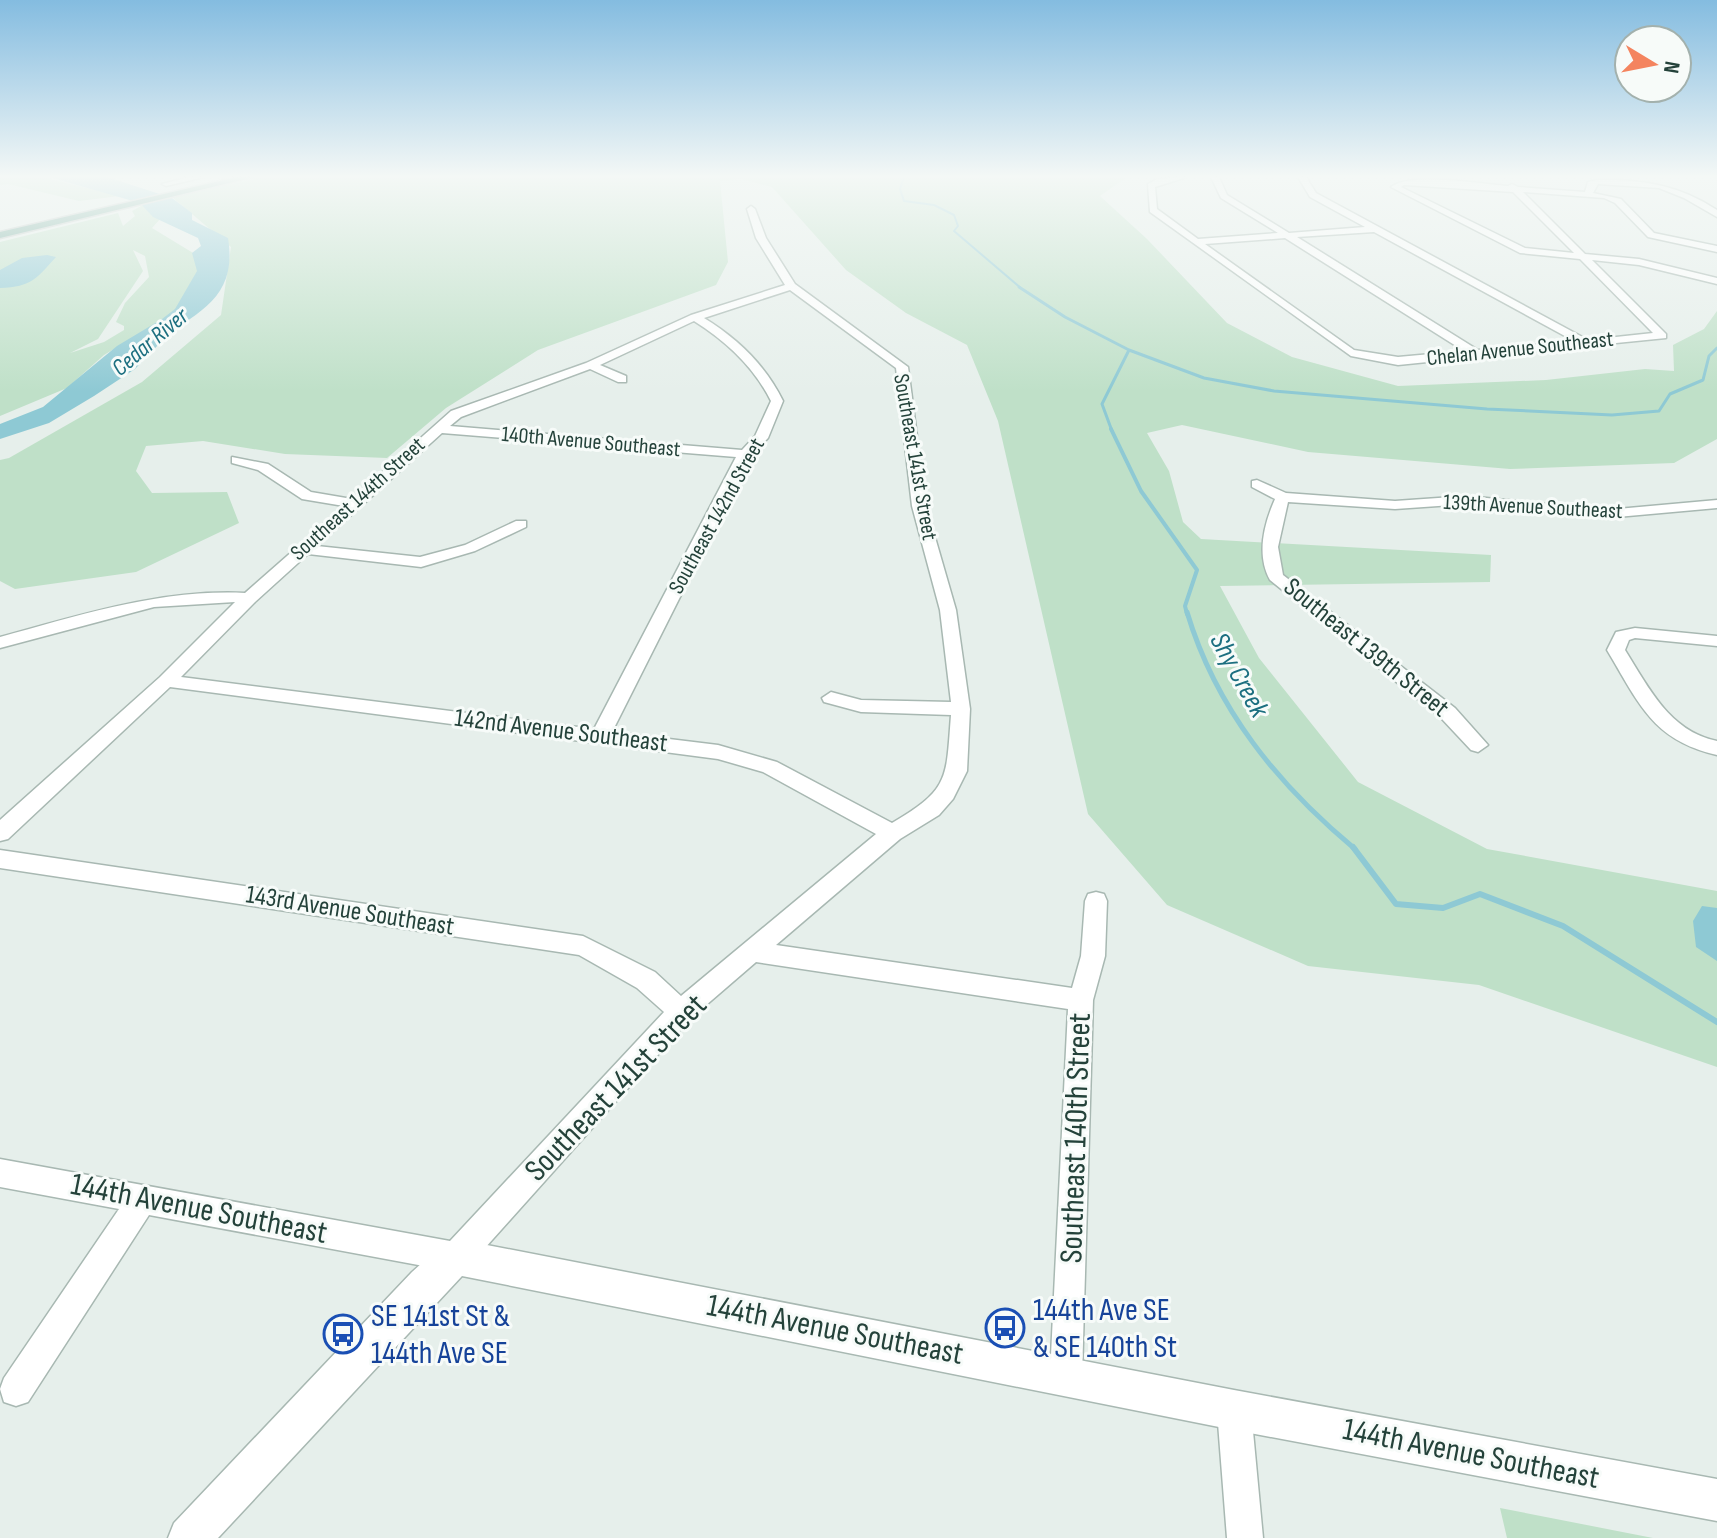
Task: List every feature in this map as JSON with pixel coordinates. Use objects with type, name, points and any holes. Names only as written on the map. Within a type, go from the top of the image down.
[{"type":"street","name":"Southeast 141st Street","points":[[456,1257],[681,1011],[755,952],[892,833],[932,809],[946,794],[957,771],[961,709],[948,610],[919,506],[902,367],[791,286],[768,249]]},
{"type":"street","name":"Chelan Avenue Southeast","points":[[1206,249],[1351,353],[1378,360],[1662,336],[1584,258]]},
{"type":"street","points":[[1306,249],[1475,353]]},
{"type":"street","points":[[1412,249],[1584,342]]},
{"type":"street","points":[[1516,249],[1546,256],[1662,266],[1717,282]]},
{"type":"street","points":[[1575,249],[1584,258]]},
{"type":"street","points":[[1704,287],[1717,282]]},
{"type":"street","name":"Southeast 144th Street","points":[[0,833],[166,681],[249,598],[436,429],[475,404],[590,365],[695,317],[791,286]]},
{"type":"street","name":"Southeast 142nd Street","points":[[600,736],[745,454],[761,438],[777,401],[770,385],[711,326],[695,317]]},
{"type":"street","points":[[590,365],[622,379]]},
{"type":"street","name":"140th Avenue Southeast","points":[[436,429],[745,454]]},
{"type":"street","points":[[237,460],[263,467],[307,496],[352,503]]},
{"type":"street","name":"139th Avenue Southeast","points":[[1257,484],[1283,497],[1395,505],[1467,500],[1606,514],[1717,504]]},
{"type":"street","name":"Southeast 139th Street","points":[[1283,497],[1271,542],[1272,569],[1276,577],[1448,713],[1478,745]]},
{"type":"street","points":[[304,549],[421,562],[470,548],[521,524]]},
{"type":"street","points":[[0,643],[164,600],[193,595],[249,598]]},
{"type":"street","points":[[1712,747],[1678,736],[1663,725],[1616,650],[1622,636],[1635,633],[1717,641]]},
{"type":"street","name":"142nd Avenue Southeast","points":[[166,681],[718,752],[770,767],[892,833]]},
{"type":"street","points":[[831,698],[861,706],[961,709]]},
{"type":"street","name":"143rd Avenue Southeast","points":[[0,859],[583,946],[646,980],[681,1011]]},
{"type":"street","name":"Southeast 140th Street","points":[[1066,1376],[1081,1000],[1093,956],[1096,901]]},
{"type":"street","points":[[755,952],[1081,1000]]},
{"type":"street","name":"144th Avenue Southeast","points":[[0,1173],[144,1197],[1234,1410],[1717,1500]]},
{"type":"street","points":[[16,1390],[144,1197]]},
{"type":"street","points":[[189,1538],[425,1285],[456,1257]]},
{"type":"street","points":[[1234,1410],[1245,1538]]},
{"type":"green space","points":[[0,249],[186,249],[208,262],[191,302],[104,355],[67,388],[0,416]],"holes":[[[133,250],[145,256],[149,277],[125,303],[116,322],[124,326],[124,330],[104,342],[70,353],[98,339],[143,271]]]},
{"type":"green space","points":[[231,249],[727,249],[728,262],[716,285],[538,350],[446,408],[387,458],[285,454],[203,441],[146,446],[136,471],[152,493],[227,492],[239,523],[136,572],[15,589],[0,581],[0,460],[9,458],[142,382],[221,315]]},
{"type":"green space","points":[[827,249],[1156,249],[1227,323],[1292,357],[1398,386],[1546,380],[1645,369],[1674,371],[1673,345],[1704,329],[1717,311],[1717,439],[1674,463],[1510,469],[1308,452],[1182,425],[1147,433],[1169,471],[1183,522],[1201,539],[1491,555],[1490,582],[1220,586],[1259,658],[1358,782],[1487,849],[1717,891],[1717,1067],[1479,985],[1308,966],[1167,905],[1088,814],[998,421],[967,345],[906,313],[846,270]]},
{"type":"green space","points":[[1500,1508],[1653,1538],[1507,1538]]},
{"type":"water","name":"Cedar River","points":[[197,249],[229,249],[227,275],[212,301],[157,340],[158,345],[135,369],[94,396],[49,423],[0,439],[0,424],[43,407],[117,346],[175,309],[197,271],[192,253]]},
{"type":"water","points":[[56,257],[33,280],[20,286],[0,288],[0,270],[22,258]]},
{"type":"water","points":[[1702,906],[1717,908],[1717,961],[1696,947],[1693,921]]},
{"type":"waterway","name":"Shy Creek","points":[[975,249],[1022,289]]},
{"type":"waterway","name":"Shy Creek","points":[[1022,289],[1065,317],[1129,350]]},
{"type":"waterway","points":[[1129,350],[1204,378],[1274,391],[1487,409],[1612,415],[1659,411],[1670,394],[1703,380],[1709,356],[1717,348]]},
{"type":"waterway","name":"Shy Creek","points":[[1112,431],[1102,404],[1129,350]]},
{"type":"waterway","name":"Shy Creek","points":[[1111,429],[1141,491],[1197,570],[1185,606],[1187,614]]},
{"type":"waterway","name":"Shy Creek","points":[[1187,612],[1215,681],[1253,743],[1300,799],[1353,848]]},
{"type":"waterway","name":"Shy Creek","points":[[1353,848],[1396,904],[1443,908],[1480,894],[1563,926],[1717,1022]]},
{"type":"place","name":"144th Ave SE & SE 140th St","points":[[1005,1328]]},
{"type":"place","name":"SE 141st St & 144th Ave SE","points":[[343,1334]]}]
